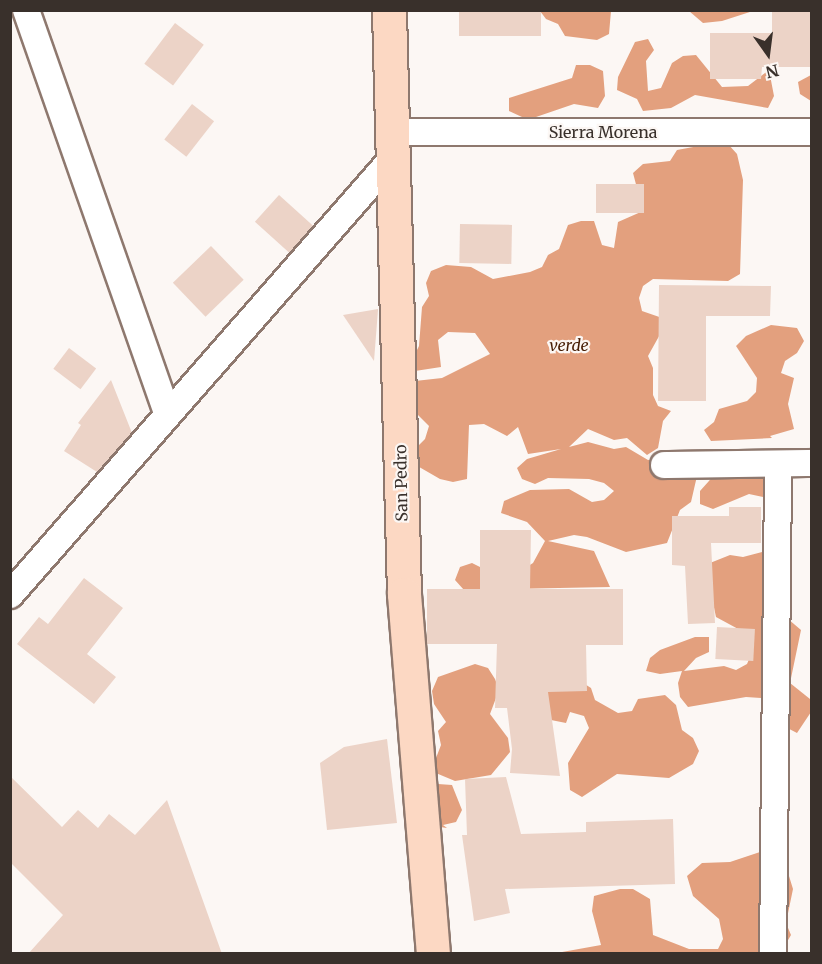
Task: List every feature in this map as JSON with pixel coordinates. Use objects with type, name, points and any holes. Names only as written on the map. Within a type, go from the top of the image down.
[{"type":"main road","name":"San Pedro","points":[[389,10],[404,594],[433,954]]},
{"type":"street","points":[[26,10],[167,412]]},
{"type":"street","name":"Sierra Morena","points":[[394,145],[812,132]]},
{"type":"street","points":[[12,589],[167,412],[394,145]]},
{"type":"street","points":[[773,954],[778,464]]},
{"type":"street","points":[[664,465],[812,464]]},
{"type":"green space","points":[[540,11],[611,11],[609,34],[597,40],[565,36],[558,24],[546,19]]},
{"type":"green space","points":[[689,11],[753,11],[722,21],[703,23]]},
{"type":"green space","points":[[648,39],[654,50],[646,61],[648,91],[661,88],[672,63],[683,56],[696,55],[722,87],[748,86],[769,70],[774,96],[768,108],[695,95],[671,108],[643,111],[637,99],[617,90],[618,77],[635,42]]},
{"type":"green space","points":[[576,65],[590,65],[603,71],[605,96],[598,108],[574,104],[536,117],[522,117],[509,111],[509,98],[572,78]]},
{"type":"green space","points":[[811,75],[811,101],[800,94],[798,82]]},
{"type":"green space","name":"verde","points":[[715,143],[728,144],[737,154],[743,180],[740,274],[728,281],[653,279],[643,286],[639,298],[642,311],[668,320],[648,356],[653,368],[653,395],[658,406],[671,411],[663,421],[658,448],[647,455],[627,438],[614,440],[588,429],[569,447],[588,442],[614,449],[626,447],[648,460],[661,459],[697,476],[691,502],[680,510],[667,543],[626,552],[587,537],[574,535],[548,541],[594,551],[610,587],[464,590],[455,580],[460,567],[472,563],[484,569],[522,570],[533,563],[545,541],[527,522],[501,513],[504,501],[530,490],[569,489],[592,502],[604,500],[614,491],[604,483],[589,479],[548,478],[535,484],[522,479],[517,468],[527,459],[561,449],[528,454],[518,427],[507,436],[484,424],[469,425],[467,479],[453,482],[440,479],[414,464],[414,450],[425,439],[429,426],[410,407],[409,394],[415,381],[442,378],[490,354],[475,333],[448,332],[438,340],[441,367],[415,371],[413,358],[419,346],[422,307],[429,296],[426,283],[431,271],[446,265],[471,267],[493,279],[530,272],[542,267],[548,255],[559,249],[568,225],[581,221],[594,221],[602,245],[614,248],[618,222],[643,211],[633,173],[643,164],[670,161],[677,150]]},
{"type":"green space","points":[[771,325],[797,328],[804,341],[797,353],[785,361],[781,373],[794,378],[788,404],[794,429],[770,436],[772,438],[711,441],[704,430],[714,422],[719,409],[747,401],[756,392],[757,378],[736,346],[746,336]]},
{"type":"green space","points":[[742,467],[751,477],[777,476],[788,482],[791,496],[785,508],[768,523],[763,497],[749,494],[713,509],[700,504],[700,491],[717,472]]},
{"type":"green space","points":[[781,547],[781,613],[801,630],[790,683],[810,699],[811,712],[797,733],[774,721],[761,698],[746,697],[688,707],[680,697],[678,683],[682,671],[660,674],[646,671],[650,658],[660,650],[695,637],[709,637],[709,652],[696,658],[684,671],[724,666],[736,670],[747,664],[752,652],[740,630],[716,617],[705,565],[730,555],[743,557]]},
{"type":"green space","points":[[475,664],[488,668],[495,679],[499,690],[490,714],[508,738],[510,752],[491,775],[455,781],[431,771],[441,745],[438,731],[446,722],[434,704],[432,691],[438,677]]},
{"type":"green space","points":[[580,681],[591,688],[595,700],[618,713],[632,711],[638,699],[665,695],[676,705],[682,730],[693,738],[699,751],[693,764],[669,778],[617,774],[582,797],[570,790],[568,763],[589,728],[584,716],[570,712],[566,723],[551,720],[546,694],[553,683]]},
{"type":"green space","points":[[438,784],[452,785],[462,810],[456,822],[443,825],[447,828],[433,826],[426,788]]},
{"type":"green space","points":[[763,851],[785,863],[793,889],[786,923],[791,935],[784,947],[769,954],[551,954],[601,945],[592,911],[594,896],[620,889],[633,889],[650,899],[653,935],[689,949],[718,949],[723,939],[719,919],[693,896],[687,876],[702,863],[730,862]]},
{"type":"building","points":[[459,10],[541,10],[541,36],[459,36]]},
{"type":"building","points":[[772,10],[812,10],[812,67],[762,67],[761,79],[710,79],[710,33],[772,33]]},
{"type":"building","points":[[175,23],[204,45],[173,85],[144,64]]},
{"type":"building","points":[[192,104],[214,121],[186,157],[164,139]]},
{"type":"building","points":[[596,184],[644,184],[644,213],[596,213]]},
{"type":"building","points":[[279,195],[314,226],[290,253],[255,222]]},
{"type":"building","points":[[460,224],[512,225],[511,264],[459,263]]},
{"type":"building","points":[[211,246],[244,280],[206,317],[173,283]]},
{"type":"building","points":[[659,285],[771,286],[770,316],[706,316],[706,401],[658,401]]},
{"type":"building","points":[[378,310],[374,361],[343,315]]},
{"type":"building","points":[[69,348],[96,368],[81,389],[53,369]]},
{"type":"building","points":[[111,380],[132,433],[97,472],[64,451],[81,425],[78,423]]},
{"type":"building","points":[[729,507],[761,507],[761,543],[711,543],[715,623],[688,624],[685,566],[672,565],[672,516],[729,516]]},
{"type":"building","points":[[480,530],[531,530],[530,589],[623,589],[623,645],[586,645],[587,691],[548,692],[560,776],[510,773],[512,749],[507,708],[495,708],[497,644],[427,644],[427,589],[480,589]]},
{"type":"building","points":[[84,578],[123,608],[87,654],[116,677],[94,704],[17,644],[39,617],[48,624]]},
{"type":"building","points":[[717,627],[755,629],[753,661],[715,659]]},
{"type":"building","points":[[387,739],[397,823],[327,830],[320,763],[344,747]]},
{"type":"building","points":[[10,776],[62,827],[78,810],[98,828],[109,814],[135,835],[167,800],[222,954],[28,954],[63,915],[10,862]]},
{"type":"building","points":[[506,777],[521,834],[586,832],[586,822],[673,819],[675,884],[505,889],[510,913],[474,921],[462,835],[467,835],[465,779]]}]
